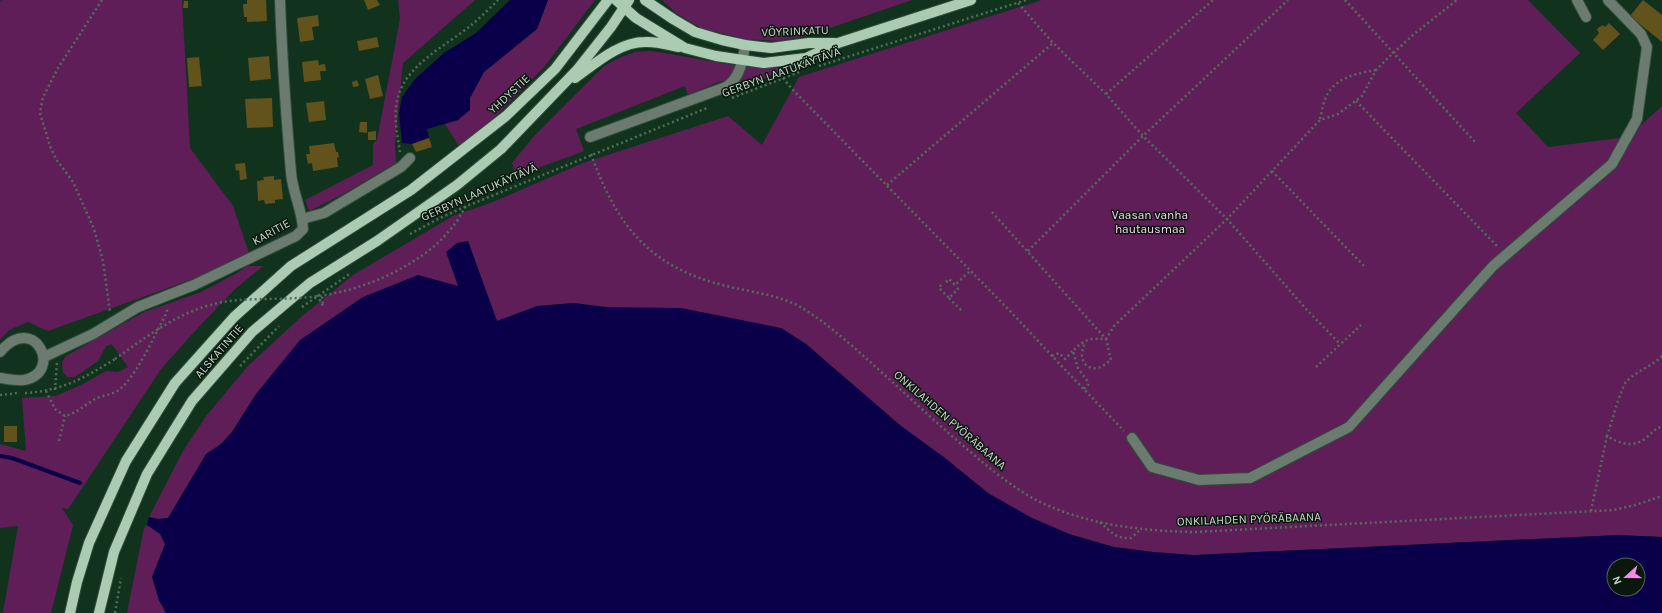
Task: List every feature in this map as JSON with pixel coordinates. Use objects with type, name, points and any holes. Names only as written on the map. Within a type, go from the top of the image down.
[{"type":"main road","name":"YHDYSTIE","points":[[411,190],[506,116],[555,69],[608,0]]},
{"type":"main road","name":"VÖYRINKATU","points":[[616,0],[627,4],[636,18],[685,48],[716,56],[764,63],[806,58],[838,43],[970,0]]},
{"type":"main road","name":"VÖYRINKATU","points":[[645,0],[672,19],[695,32],[722,40],[745,45],[771,48],[809,43],[838,43]]},
{"type":"main road","points":[[564,85],[627,4]]},
{"type":"main road","points":[[564,85],[611,54],[631,43],[647,42],[685,48]]},
{"type":"main road","name":"ALSKATINTIE","points":[[99,613],[114,552],[147,474],[192,401],[252,332],[310,283],[377,241],[457,185],[501,149],[564,85]]},
{"type":"main road","name":"ALSKATINTIE","points":[[70,613],[77,582],[89,543],[126,461],[175,383],[234,317],[291,266],[411,190]]},
{"type":"street","name":"KARITIE","points":[[44,357],[93,334],[138,307],[194,285],[296,236],[303,229],[291,174],[281,38],[280,0]]},
{"type":"street","points":[[1577,0],[1586,17]]},
{"type":"street","points":[[1132,438],[1152,467],[1199,480],[1250,478],[1349,426],[1493,266],[1612,164],[1637,119],[1647,47],[1641,34],[1608,0]]},
{"type":"street","points":[[590,136],[726,87],[735,79],[743,60],[745,45]]},
{"type":"street","points":[[302,219],[324,213],[402,167],[410,158]]},
{"type":"street","points":[[0,352],[6,344],[14,340],[27,338],[38,344],[44,357],[44,364],[41,370],[31,378],[24,380],[0,378]]},
{"type":"path","points":[[102,0],[58,68],[43,97],[40,113],[50,146],[56,158],[73,182],[94,229],[103,261],[111,323]]},
{"type":"path","points":[[402,167],[395,119],[399,92],[410,73],[469,27],[498,0]]},
{"type":"path","name":"GERBYN LAATUKÄYTÄVÄ","points":[[818,66],[1026,0]]},
{"type":"path","points":[[1106,94],[1212,0]]},
{"type":"path","points":[[1028,252],[1143,136],[1288,0]]},
{"type":"path","points":[[1345,0],[1475,142]]},
{"type":"path","points":[[1320,120],[1338,114],[1362,96],[1376,70],[1392,53],[1457,0]]},
{"type":"path","points":[[1018,3],[1053,43],[1106,94],[1143,136],[1227,219],[1307,310],[1340,344]]},
{"type":"path","points":[[887,185],[1053,43]]},
{"type":"path","points":[[1106,339],[1114,326],[1227,219],[1320,120],[1327,94],[1335,85],[1352,74],[1376,70]]},
{"type":"path","name":"GERBYN LAATUKÄYTÄVÄ","points":[[728,99],[804,71]]},
{"type":"path","points":[[783,78],[1132,438]]},
{"type":"path","points":[[1356,101],[1506,255]]},
{"type":"path","name":"GERBYN LAATUKÄYTÄVÄ","points":[[409,234],[467,206],[591,154],[708,108]]},
{"type":"path","name":"ONKILAHDEN PYÖRÄBAANA","points":[[591,154],[602,185],[616,211],[626,226],[655,254],[672,266],[692,275],[725,286],[764,294],[796,304],[828,326],[962,445],[1013,485],[1037,500],[1083,518],[1140,530],[1195,532],[1614,510],[1662,496]]},
{"type":"path","points":[[1272,171],[1364,266]]},
{"type":"path","points":[[42,392],[55,390],[75,382],[115,359],[158,328],[186,314],[209,305],[231,300],[322,296],[366,284],[393,272],[438,243],[457,221],[467,206]]},
{"type":"path","points":[[992,212],[1106,339],[1111,360],[1096,368],[1088,367],[1083,362],[1081,355],[1084,346],[1083,342]]},
{"type":"path","points":[[299,309],[357,269]]},
{"type":"path","points":[[955,285],[970,270]]},
{"type":"path","points":[[946,282],[949,279],[958,289],[949,298]]},
{"type":"path","points":[[941,285],[939,288],[962,311]]},
{"type":"path","points":[[46,391],[55,409],[65,416],[73,414],[96,399],[114,393],[120,389],[133,374],[167,312],[169,295]]},
{"type":"path","points":[[318,296],[323,306],[322,296]]},
{"type":"path","points":[[237,369],[282,324]]},
{"type":"path","points":[[1316,367],[1361,325]]},
{"type":"path","points":[[1052,356],[1059,353],[1065,359],[1083,342],[1091,339],[1106,339]]},
{"type":"path","points":[[55,390],[58,351]]},
{"type":"path","points":[[1073,351],[1078,368],[1088,382],[1088,385],[1084,389]]},
{"type":"path","points":[[1591,511],[1607,436],[1625,384],[1634,375],[1654,364],[1662,356]]},
{"type":"path","points":[[59,441],[65,416]]},
{"type":"path","points":[[1607,436],[1619,443],[1632,444],[1646,438],[1656,428],[1662,427]]},
{"type":"path","points":[[1099,521],[1117,537],[1124,539],[1131,538],[1140,530]]},
{"type":"path","points":[[115,613],[122,571]]},
{"type":"green space","points":[[182,0],[190,148],[233,206],[249,253],[193,279],[48,331],[28,322],[9,330],[0,340],[0,1]]},
{"type":"green space","points":[[398,0],[475,0],[403,63],[395,143],[396,163],[343,194],[309,211],[305,200],[373,165],[373,144],[377,140],[400,19]]},
{"type":"green space","points":[[548,0],[595,0],[544,67],[491,121],[459,146],[445,124],[458,120],[484,72],[537,29]]},
{"type":"green space","points":[[662,0],[912,0],[806,36],[779,41],[744,39],[701,28],[676,13]]},
{"type":"green space","name":"Vaasan vanha hautausmaa","points":[[1042,0],[1528,0],[1580,53],[1516,113],[1548,147],[1628,137],[1662,106],[1662,537],[1618,535],[1194,555],[1114,547],[1069,534],[1030,517],[988,493],[945,458],[901,426],[806,344],[781,328],[574,303],[537,306],[497,321],[468,241],[458,287],[418,275],[256,394],[232,432],[221,444],[206,454],[168,518],[158,519],[149,517],[183,451],[207,415],[248,366],[301,317],[353,275],[453,216],[493,202],[583,163],[728,116],[762,145],[799,77]]},
{"type":"green space","points":[[651,51],[739,66],[775,68],[793,67],[753,83],[721,81],[688,95],[685,86],[576,129],[584,151],[516,176],[512,163],[535,135],[604,66],[621,57],[635,52]]},
{"type":"green space","points":[[247,266],[263,266],[235,289],[161,369],[68,509],[62,508],[73,525],[51,613],[3,613],[18,526],[0,528],[0,444],[26,451],[22,398],[56,396],[81,385],[106,371],[118,372],[128,367],[112,344],[106,346],[98,361],[75,377],[67,377],[63,372],[62,362],[66,356],[144,312],[201,292]]},
{"type":"green space","points":[[147,525],[160,534],[165,544],[152,577],[159,600],[166,613],[127,613],[144,528]]},
{"type":"shaded area","points":[[510,0],[548,0],[537,29],[484,72],[470,98],[470,110],[458,120],[427,129],[429,138],[412,144],[402,143],[399,113],[402,97],[415,79],[444,53],[476,33]]},
{"type":"shaded area","points":[[468,241],[497,321],[537,306],[574,303],[605,307],[681,308],[781,328],[806,344],[901,426],[945,458],[988,493],[1030,517],[1069,534],[1114,547],[1194,555],[1618,535],[1662,537],[1662,613],[166,613],[159,600],[152,577],[165,544],[160,534],[147,525],[149,517],[158,519],[168,518],[206,454],[221,444],[232,432],[256,394],[300,340],[363,297],[418,275],[458,286],[446,252],[457,243]]},
{"type":"building","points":[[247,0],[266,0],[267,21],[247,22],[247,17],[244,17],[243,4],[247,4]]},
{"type":"building","points":[[364,0],[377,0],[380,5],[368,10]]},
{"type":"building","points":[[1643,0],[1662,15],[1662,42],[1630,16]]},
{"type":"building","points":[[184,1],[188,1],[188,8],[183,8]]},
{"type":"building","points":[[318,15],[319,26],[312,27],[314,40],[300,42],[297,18]]},
{"type":"building","points":[[1609,23],[1620,34],[1603,50],[1593,40],[1599,33],[1597,30],[1598,28],[1603,25],[1605,27]]},
{"type":"building","points":[[377,37],[379,47],[359,51],[357,41]]},
{"type":"building","points":[[269,56],[271,79],[250,81],[248,58]]},
{"type":"building","points":[[199,57],[202,86],[189,87],[187,58]]},
{"type":"building","points":[[318,60],[319,65],[325,64],[326,71],[320,71],[321,80],[304,82],[302,62]]},
{"type":"building","points":[[378,75],[383,96],[370,99],[365,79]]},
{"type":"building","points":[[357,80],[359,86],[353,87],[352,82]]},
{"type":"building","points":[[272,98],[273,127],[247,128],[245,99]]},
{"type":"building","points":[[324,101],[326,120],[309,122],[306,103]]},
{"type":"building","points":[[360,122],[367,122],[367,133],[359,132]]},
{"type":"building","points":[[376,131],[376,140],[368,140],[368,132]]},
{"type":"building","points":[[429,138],[432,147],[416,152],[412,144]]},
{"type":"building","points":[[334,143],[339,157],[337,158],[338,167],[313,171],[312,163],[308,164],[306,154],[310,154],[309,146]]},
{"type":"building","points":[[245,163],[247,179],[240,180],[239,170],[236,171],[235,164]]},
{"type":"building","points":[[274,176],[274,180],[281,179],[283,199],[275,200],[275,203],[265,204],[264,200],[258,201],[257,181],[264,180],[263,177]]},
{"type":"building","points":[[4,426],[17,426],[17,442],[4,442]]},
{"type":"waterway","points":[[0,456],[12,458],[80,483]]}]
